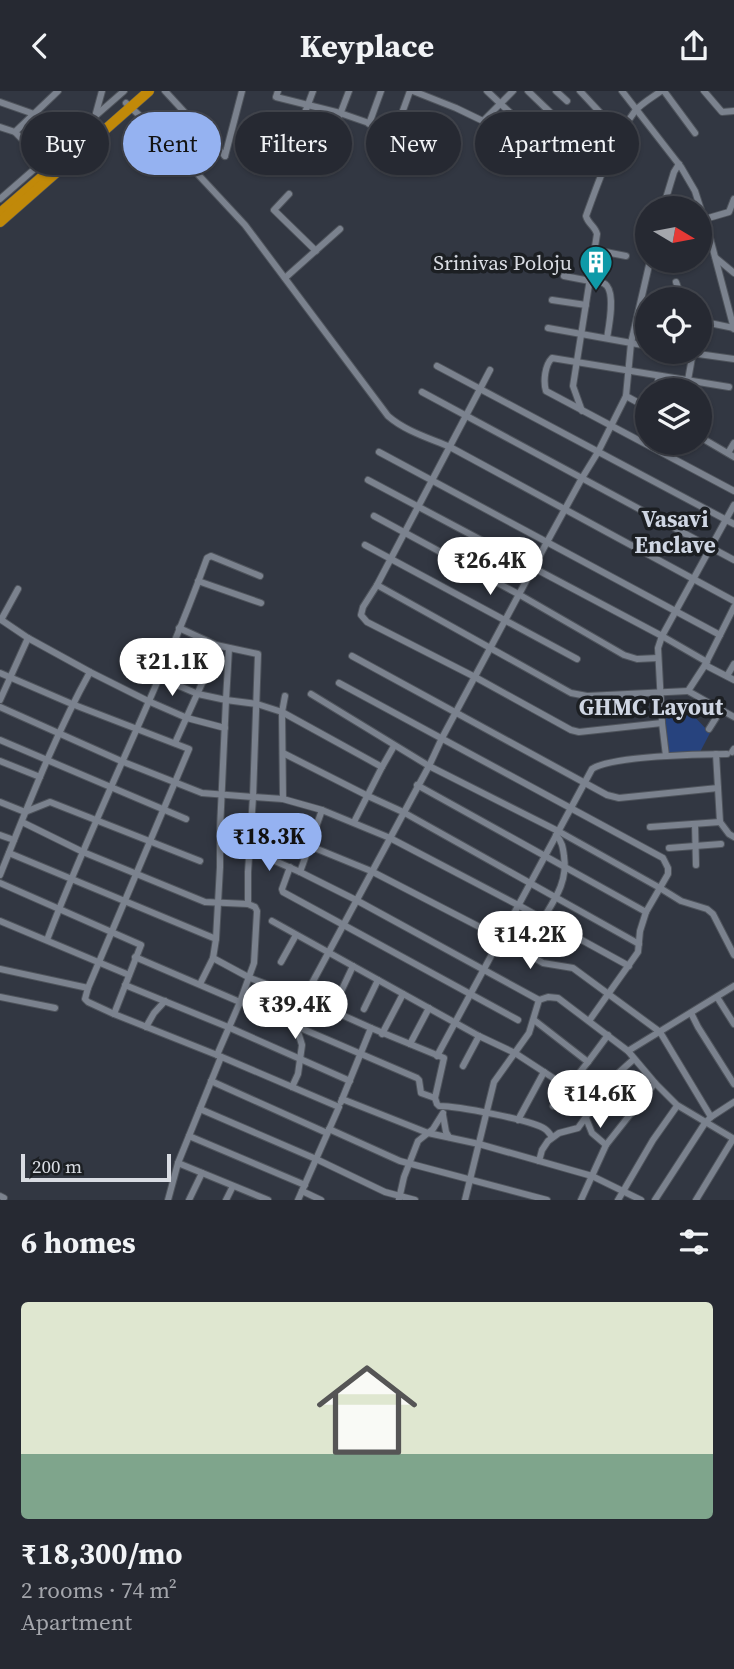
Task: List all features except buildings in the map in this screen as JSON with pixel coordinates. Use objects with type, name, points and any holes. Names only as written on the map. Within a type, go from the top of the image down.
[{"type":"highway","points":[[0,222],[129,105],[140,91]]},
{"type":"highway","points":[[0,212],[149,91]]},
{"type":"street","points":[[36,112],[56,91]]},
{"type":"street","points":[[97,112],[102,91]]},
{"type":"street","points":[[100,112],[124,91]]},
{"type":"street","points":[[165,91],[225,156],[242,91]]},
{"type":"street","points":[[278,91],[276,97],[335,112]]},
{"type":"street","points":[[305,112],[313,91]]},
{"type":"street","points":[[340,112],[349,91]]},
{"type":"street","points":[[373,112],[381,91]]},
{"type":"street","points":[[403,112],[412,91],[456,108],[480,121],[485,120],[513,91]]},
{"type":"street","points":[[487,91],[508,112]]},
{"type":"street","points":[[528,91],[550,112]]},
{"type":"street","points":[[556,91],[567,101]]},
{"type":"street","points":[[580,91],[600,112]]},
{"type":"street","points":[[622,91],[679,164],[697,196]]},
{"type":"street","points":[[635,112],[663,91],[695,133]]},
{"type":"street","points":[[704,91],[722,112],[734,111]]},
{"type":"street","points":[[0,102],[28,112]]},
{"type":"street","points":[[129,105],[166,140],[245,225],[388,416],[402,426],[450,447],[565,508],[734,601]]},
{"type":"street","points":[[15,132],[21,126]]},
{"type":"street","points":[[0,127],[15,132],[21,138]]},
{"type":"street","points":[[667,196],[674,171],[679,164]]},
{"type":"street","points":[[0,198],[4,190],[24,175]]},
{"type":"street","points":[[582,411],[573,386],[596,250],[596,230],[586,216],[600,175]]},
{"type":"street","points":[[289,194],[274,210],[316,251]]},
{"type":"street","points":[[712,217],[729,212],[734,199]]},
{"type":"street","points":[[285,278],[340,229]]},
{"type":"street","points":[[712,246],[734,328],[712,323]]},
{"type":"street","points":[[596,250],[626,256]]},
{"type":"street","points":[[715,257],[734,273]]},
{"type":"street","points":[[564,276],[603,282],[608,288],[611,306],[607,338]]},
{"type":"street","points":[[676,282],[678,287]]},
{"type":"street","points":[[552,300],[586,305]]},
{"type":"street","points":[[292,1087],[298,1074],[302,1045],[299,1027],[307,999],[327,952],[612,425],[626,396],[635,327]]},
{"type":"street","points":[[548,328],[635,344]]},
{"type":"street","points":[[712,356],[734,359]]},
{"type":"street","points":[[674,378],[550,359],[545,386],[546,391],[734,491]]},
{"type":"street","points":[[437,366],[734,524]]},
{"type":"street","points":[[490,370],[391,559],[361,610],[361,615],[367,622],[571,730],[579,732],[662,723]]},
{"type":"street","points":[[712,384],[729,387]]},
{"type":"street","points":[[422,392],[734,560]]},
{"type":"street","points":[[626,396],[635,401]]},
{"type":"street","points":[[712,444],[731,455],[734,443]]},
{"type":"street","points":[[379,452],[720,635]]},
{"type":"street","points":[[368,479],[662,636],[734,681]]},
{"type":"street","points":[[666,756],[658,648],[734,505]]},
{"type":"street","points":[[374,516],[631,657],[658,658]]},
{"type":"street","points":[[365,545],[577,659]]},
{"type":"street","points":[[47,940],[207,558],[209,556],[260,576]]},
{"type":"street","points":[[198,581],[261,603]]},
{"type":"street","points":[[377,585],[577,695],[688,691],[734,717]]},
{"type":"street","points":[[18,589],[1,620],[28,638],[148,701],[187,717],[225,728]]},
{"type":"street","points":[[688,691],[706,663],[734,607]]},
{"type":"street","points":[[179,628],[216,645],[258,654],[248,904]]},
{"type":"street","points":[[0,701],[28,638]]},
{"type":"street","points":[[200,984],[213,958],[216,939],[229,647]]},
{"type":"street","points":[[169,652],[208,670],[175,743]]},
{"type":"street","points":[[352,656],[607,795],[619,798],[718,787]]},
{"type":"street","points":[[727,677],[734,664]]},
{"type":"street","points":[[0,874],[59,732],[90,672]]},
{"type":"street","points":[[0,673],[72,704],[188,748],[88,988],[85,999],[88,1002],[292,1087],[428,1133],[479,1144],[592,1176],[641,1200]]},
{"type":"street","points":[[158,677],[198,694],[282,712],[382,767]]},
{"type":"street","points":[[339,683],[663,858],[668,874],[646,912],[640,931],[638,952],[589,1021]]},
{"type":"street","points":[[310,694],[429,767],[681,901],[707,909],[713,914],[734,953]]},
{"type":"street","points":[[283,799],[282,712],[285,696]]},
{"type":"street","points":[[0,707],[121,761],[202,793],[283,799],[354,822],[518,905],[629,967]]},
{"type":"street","points":[[709,729],[721,710]]},
{"type":"street","points":[[0,740],[186,819]]},
{"type":"street","points":[[354,822],[394,746]]},
{"type":"street","points":[[438,1056],[592,769],[603,763],[731,752]]},
{"type":"street","points":[[283,753],[403,812],[639,944]]},
{"type":"street","points":[[716,754],[720,822],[734,837]]},
{"type":"street","points":[[0,761],[40,777]]},
{"type":"street","points":[[417,785],[646,912]]},
{"type":"street","points":[[0,802],[25,812],[50,802],[200,861]]},
{"type":"street","points":[[300,872],[321,810]]},
{"type":"street","points":[[22,821],[83,852],[205,902],[248,904],[257,911],[254,963],[250,978],[178,1163],[168,1200]]},
{"type":"street","points":[[650,827],[720,822]]},
{"type":"street","points":[[695,824],[695,865]]},
{"type":"street","points":[[272,831],[371,871],[501,938],[543,963],[573,968],[660,1032],[711,1117]]},
{"type":"street","points":[[543,919],[561,887],[565,867],[561,839],[557,833]]},
{"type":"street","points":[[0,835],[14,840]]},
{"type":"street","points":[[669,848],[721,844]]},
{"type":"street","points":[[250,850],[356,900],[539,1000],[558,998],[608,1035],[628,1051],[677,1106],[734,1139],[696,1200]]},
{"type":"street","points":[[9,853],[216,939]]},
{"type":"street","points":[[290,867],[283,892],[518,1020]]},
{"type":"street","points":[[0,884],[141,945],[114,1014]]},
{"type":"street","points":[[0,921],[129,975]]},
{"type":"street","points":[[272,921],[455,1023],[515,1053],[567,1087]]},
{"type":"street","points":[[281,962],[296,935]]},
{"type":"street","points":[[135,957],[417,1078],[421,1093],[435,1098]]},
{"type":"street","points":[[213,958],[250,978],[307,999],[445,1060],[435,1098],[437,1104],[444,1109],[487,1113],[518,1121],[545,1129],[552,1137]]},
{"type":"street","points":[[337,1000],[353,967]]},
{"type":"street","points":[[0,969],[88,988]]},
{"type":"street","points":[[364,1009],[378,980]]},
{"type":"street","points":[[125,985],[229,1027],[350,1081]]},
{"type":"street","points":[[628,1051],[734,986]]},
{"type":"street","points":[[382,1034],[403,994]]},
{"type":"street","points":[[0,997],[55,1008]]},
{"type":"street","points":[[717,997],[734,1024]]},
{"type":"street","points":[[465,1200],[494,1082],[529,1033],[539,1000]]},
{"type":"street","points":[[146,1027],[165,1001]]},
{"type":"street","points":[[410,1044],[429,1008]]},
{"type":"street","points":[[691,1013],[734,1084]]},
{"type":"street","points":[[534,1020],[587,1062]]},
{"type":"street","points":[[298,1200],[371,1028]]},
{"type":"street","points":[[553,1106],[608,1035]]},
{"type":"street","points":[[463,1066],[479,1036]]},
{"type":"street","points":[[539,1161],[542,1150],[552,1137],[578,1128],[615,1076],[634,1059]]},
{"type":"street","points":[[518,1121],[544,1072]]},
{"type":"street","points":[[211,1081],[400,1161],[547,1200]]},
{"type":"street","points":[[582,1200],[606,1145],[654,1083]]},
{"type":"street","points":[[655,1200],[705,1123],[734,1102]]},
{"type":"street","points":[[618,1200],[653,1140],[677,1106]]},
{"type":"street","points":[[200,1109],[399,1198],[415,1200]]},
{"type":"street","points":[[399,1198],[418,1141],[433,1129],[444,1109]]},
{"type":"street","points":[[444,1109],[449,1137]]},
{"type":"street","points":[[586,1118],[592,1133],[606,1145]]},
{"type":"street","points":[[189,1136],[303,1188],[321,1200]]},
{"type":"street","points":[[178,1163],[264,1199]]},
{"type":"street","points":[[189,1200],[202,1173]]},
{"type":"street","points":[[226,1200],[233,1186]]},
{"type":"shaded area","points":[[690,712],[710,733],[699,754],[669,753],[665,715]]},
{"type":"place","name":"Srinivas Poloju","points":[[596,292]]},
{"type":"district","name":"Vasavi Enclave","points":[[675,532]]},
{"type":"district","name":"GHMC Layout","points":[[651,707]]}]
